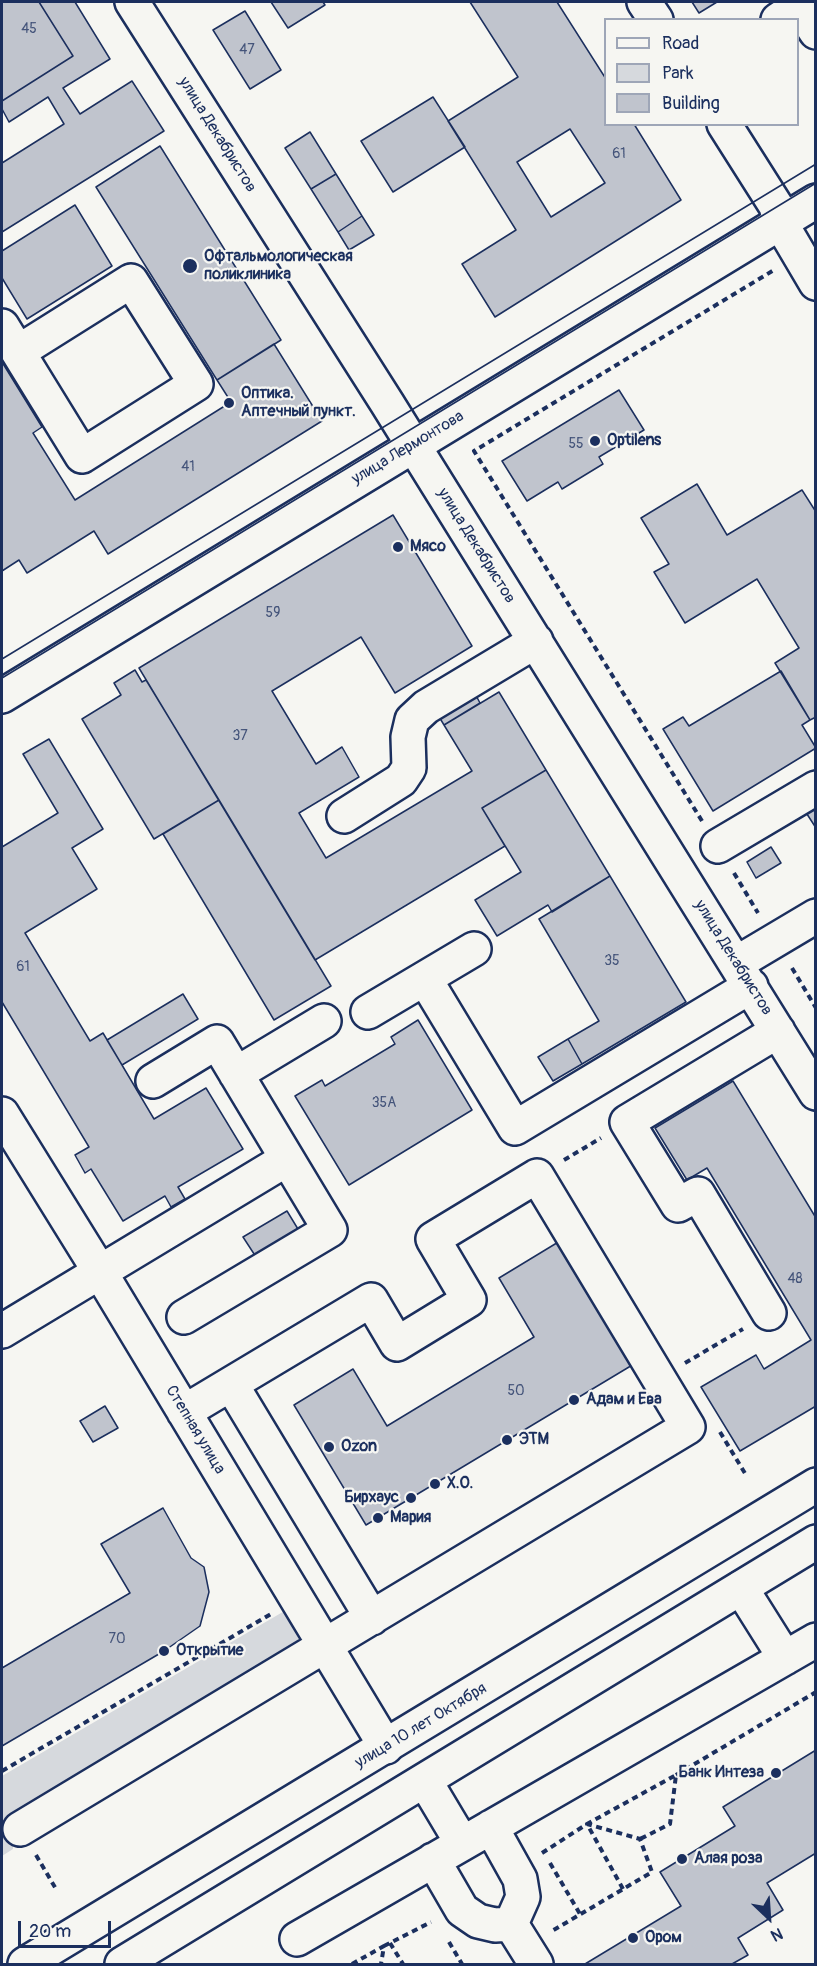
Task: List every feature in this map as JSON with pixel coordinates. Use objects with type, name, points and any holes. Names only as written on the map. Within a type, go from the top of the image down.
[{"type":"main road","name":"улица Декабристов","points":[[134,2],[413,444],[816,1093]]},
{"type":"main road","points":[[644,2],[655,18]]},
{"type":"main road","points":[[781,18],[799,6],[816,32]]},
{"type":"main road","points":[[725,126],[777,206],[780,222],[816,283]]},
{"type":"main road","name":"улица Лермонтова","points":[[2,696],[816,201]]},
{"type":"main road","points":[[131,281],[196,384],[82,456],[10,339],[131,281]]},
{"type":"main road","points":[[416,690],[530,633]]},
{"type":"main road","points":[[344,816],[401,780],[409,768],[408,737],[412,720],[426,707],[530,633]]},
{"type":"main road","points":[[718,846],[816,788]]},
{"type":"main road","points":[[425,979],[515,1128],[743,975],[775,940],[816,916]]},
{"type":"main road","points":[[368,1012],[474,949]]},
{"type":"main road","points":[[236,1074],[324,1021]]},
{"type":"main road","points":[[769,1313],[698,1194],[678,1205],[627,1122],[778,1031]]},
{"type":"main road","points":[[153,1081],[217,1042],[330,1230],[183,1317]]},
{"type":"main road","name":"Степная улица","points":[[2,1114],[387,1747]]},
{"type":"main road","points":[[2,1331],[287,1159]]},
{"type":"main road","points":[[20,1829],[688,1427],[537,1176],[433,1239],[469,1300],[397,1344],[371,1300],[184,1412]]},
{"type":"main road","points":[[231,1384],[372,1618]]},
{"type":"main road","name":"улица 10 лет Октября","points":[[25,1965],[816,1485]]},
{"type":"main road","points":[[122,1965],[816,1542]]},
{"type":"main road","points":[[741,1588],[785,1658]]},
{"type":"main road","points":[[297,1938],[816,1640]]},
{"type":"main road","points":[[425,1781],[462,1843]]},
{"type":"main road","points":[[491,1827],[520,1879],[523,1897],[511,1924]]},
{"type":"main road","points":[[433,1860],[462,1910],[478,1921],[495,1925],[511,1924]]},
{"type":"main road","points":[[511,1924],[536,1965]]},
{"type":"path","points":[[799,255],[474,451],[816,1008]]},
{"type":"path","points":[[537,1176],[627,1122]]},
{"type":"path","points":[[680,1366],[769,1313]]},
{"type":"path","points":[[716,1426],[746,1475]]},
{"type":"path","points":[[2,1771],[297,1599]]},
{"type":"path","points":[[536,1857],[587,1824],[676,1775],[816,1692]]},
{"type":"path","points":[[587,1824],[640,1839],[670,1824],[676,1775]]},
{"type":"path","points":[[587,1824],[623,1889]]},
{"type":"path","points":[[20,1829],[56,1889]]},
{"type":"path","points":[[549,1926],[556,1928],[652,1872],[640,1839]]},
{"type":"path","points":[[544,1852],[580,1914]]},
{"type":"path","points":[[352,1965],[436,1919]]},
{"type":"path","points":[[446,1937],[462,1965]]},
{"type":"path","points":[[384,1946],[390,1943],[403,1965]]},
{"type":"path","points":[[381,1965],[384,1946]]},
{"type":"green space","points":[[293,1606],[302,1628],[294,1651],[12,1818],[13,1849],[2,1856],[2,1776]]},
{"type":"building","points":[[2,2],[39,2],[73,56],[2,101]]},
{"type":"building","points":[[39,2],[75,2],[110,59],[63,88],[80,114],[132,81],[164,131],[2,232],[2,163],[64,124],[48,97],[9,122],[2,109],[2,101],[73,56]]},
{"type":"building","points":[[271,2],[323,2],[325,5],[288,28]]},
{"type":"building","points":[[470,2],[557,2],[604,76],[604,126],[635,126],[681,200],[495,317],[462,264],[516,230],[448,121],[518,77]],"holes":[[[570,129],[605,183],[551,217],[517,162]]]},
{"type":"building","points":[[692,2],[717,2],[699,13]]},
{"type":"building","points":[[245,11],[281,70],[250,89],[213,30]]},
{"type":"building","points":[[433,97],[465,147],[393,192],[361,141]]},
{"type":"building","points":[[310,132],[336,174],[311,189],[285,148]]},
{"type":"building","name":"Офтальмологическая поликлиника","points":[[160,146],[281,340],[217,380],[96,187]]},
{"type":"building","points":[[336,174],[362,216],[338,232],[311,189]]},
{"type":"building","points":[[75,205],[112,266],[27,319],[2,278],[2,251]]},
{"type":"building","points":[[362,216],[374,235],[349,250],[338,232]]},
{"type":"building","points":[[274,344],[322,421],[108,554],[94,531],[27,573],[19,560],[2,571],[2,362],[42,427],[33,433],[75,500],[231,402],[217,380]]},
{"type":"building","points":[[619,390],[644,430],[599,457],[603,464],[562,489],[558,482],[527,501],[502,461]]},
{"type":"building","points":[[697,484],[727,535],[802,490],[816,512],[816,717],[810,720],[775,663],[799,648],[757,579],[685,623],[654,572],[669,564],[641,518]]},
{"type":"building","points":[[393,515],[472,646],[395,693],[361,637],[272,691],[316,764],[342,747],[359,777],[299,813],[326,858],[472,771],[444,725],[499,692],[546,770],[482,808],[505,846],[315,960],[139,668]]},
{"type":"building","points":[[135,670],[142,682],[146,680],[219,800],[154,839],[82,719],[121,695],[114,683]]},
{"type":"building","points":[[781,671],[810,720],[802,725],[816,748],[713,811],[663,729],[683,717],[689,726]]},
{"type":"building","points":[[472,688],[480,703],[444,725],[435,710]]},
{"type":"building","points":[[49,739],[103,829],[72,848],[97,889],[25,933],[90,1041],[103,1033],[154,1119],[206,1088],[243,1149],[178,1187],[185,1199],[171,1207],[165,1196],[123,1221],[91,1169],[85,1173],[75,1155],[89,1147],[2,1002],[2,847],[58,813],[23,754]]},
{"type":"building","points":[[546,770],[610,876],[552,912],[548,905],[497,936],[475,900],[521,872],[482,808]]},
{"type":"building","points":[[219,800],[331,986],[274,1020],[163,834]]},
{"type":"building","points":[[816,805],[816,828],[805,811]]},
{"type":"building","points":[[771,847],[781,863],[756,878],[747,862]]},
{"type":"building","points":[[610,876],[686,1002],[582,1064],[568,1039],[599,1021],[539,919]]},
{"type":"building","points":[[183,994],[198,1019],[122,1065],[107,1040]]},
{"type":"building","points":[[418,1020],[472,1110],[349,1185],[295,1096],[322,1080],[325,1086],[395,1044],[391,1037]]},
{"type":"building","points":[[568,1039],[582,1064],[553,1081],[538,1057]]},
{"type":"building","points":[[733,1081],[816,1218],[816,1406],[740,1451],[701,1387],[756,1355],[764,1369],[811,1340],[707,1168],[687,1180],[655,1128]]},
{"type":"building","points":[[287,1211],[301,1234],[258,1260],[243,1237]]},
{"type":"building","points":[[560,1241],[634,1364],[366,1525],[294,1405],[353,1369],[387,1426],[534,1337],[499,1278]]},
{"type":"building","points":[[105,1406],[118,1428],[93,1442],[80,1421]]},
{"type":"building","points":[[163,1508],[191,1558],[204,1567],[209,1592],[200,1626],[164,1651],[2,1746],[2,1668],[130,1593],[101,1544]]},
{"type":"building","points":[[816,1750],[816,1853],[767,1883],[783,1910],[738,1938],[748,1955],[732,1964],[585,1964],[681,1906],[660,1872],[735,1826],[723,1807]]},
{"type":"tram line","points":[[2,659],[816,164]]},
{"type":"tram line","points":[[2,678],[816,183]]},
{"type":"place","name":"Офтальмологическая поликлиника","points":[[190,266]]},
{"type":"place","name":"Оптика. Аптечный пункт.","points":[[229,403]]},
{"type":"place","name":"Optilens","points":[[595,441]]},
{"type":"place","name":"Мясо","points":[[398,547]]},
{"type":"place","name":"Адам и Ева","points":[[574,1400]]},
{"type":"place","name":"ЭТМ","points":[[507,1440]]},
{"type":"place","name":"Ozon","points":[[329,1447]]},
{"type":"place","name":"X.O.","points":[[435,1484]]},
{"type":"place","name":"Бирхаус","points":[[411,1498]]},
{"type":"place","name":"Мария","points":[[378,1518]]},
{"type":"place","name":"Открытие","points":[[164,1651]]},
{"type":"place","name":"Банк Интеза","points":[[776,1773]]},
{"type":"place","name":"Алая роза","points":[[682,1859]]},
{"type":"place","name":"Ором","points":[[633,1938]]}]
